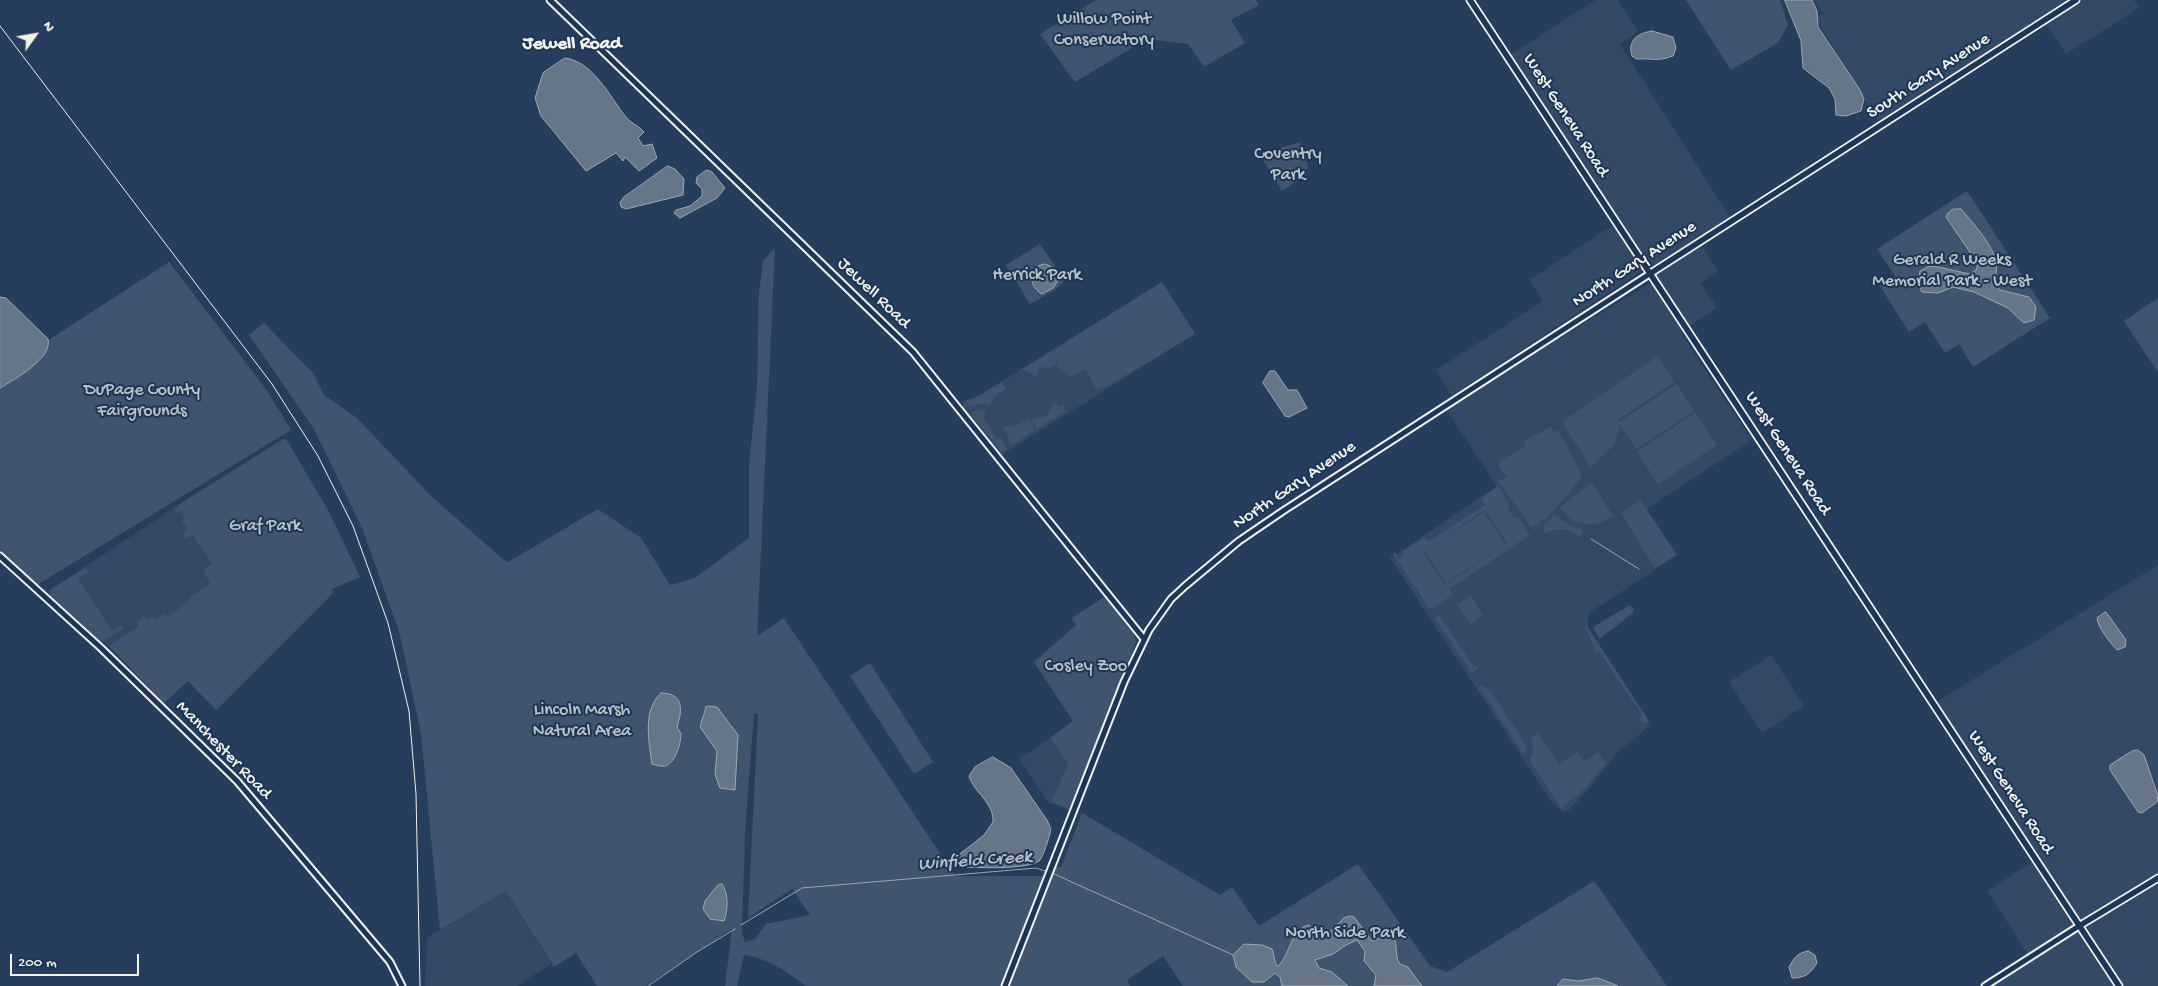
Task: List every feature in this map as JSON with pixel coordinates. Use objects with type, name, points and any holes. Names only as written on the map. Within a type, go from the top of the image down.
[{"type":"main road","name":"West Geneva Road","points":[[1470,0],[2119,986]]},
{"type":"main road","name":"South Gary Avenue","points":[[1797,179],[2076,0]]},
{"type":"main road","name":"North Gary Avenue","points":[[1651,273],[1797,179]]},
{"type":"main road","points":[[2079,926],[2158,878]]},
{"type":"street","name":"Jewell Road","points":[[550,0],[908,347],[932,374],[1134,629],[1144,638]]},
{"type":"street","name":"North Gary Avenue","points":[[1005,986],[1124,682],[1144,638],[1180,590],[1247,536],[1424,418],[1651,273]]},
{"type":"street","name":"Manchester Road","points":[[0,556],[101,648],[237,781],[390,962],[402,986]]},
{"type":"street","points":[[1986,986],[2079,926]]},
{"type":"shaded area","points":[[1596,0],[1618,0],[1638,32],[1620,44],[1731,219],[1651,271],[1508,56]]},
{"type":"shaded area","points":[[1814,0],[2074,0],[1880,124],[1815,18],[1823,13]]},
{"type":"shaded area","points":[[2080,0],[2134,0],[2139,8],[2066,54],[2044,22]]},
{"type":"shaded area","points":[[1615,224],[1646,268],[1452,396],[1436,370],[1543,301],[1529,280]]},
{"type":"shaded area","points":[[1700,243],[1718,271],[1701,283],[1717,308],[1688,327],[1653,273]]},
{"type":"shaded area","points":[[1162,282],[1195,334],[1000,456],[960,407]]},
{"type":"shaded area","points":[[1652,282],[1685,330],[1681,333],[1752,440],[1647,509],[1677,555],[1589,613],[1587,626],[1651,725],[1618,752],[1583,796],[1568,811],[1563,812],[1552,803],[1389,556],[1397,554],[1497,486],[1445,408]]},
{"type":"shaded area","name":"Graf Park","points":[[286,439],[329,512],[360,577],[332,589],[333,593],[216,710],[188,681],[164,703],[109,646],[47,592],[178,505]]},
{"type":"shaded area","points":[[2158,565],[2158,877],[2080,922],[1935,703]]},
{"type":"shaded area","points":[[1771,655],[1804,706],[1762,733],[1729,682]]},
{"type":"shaded area","points":[[1050,738],[1068,764],[1050,805],[1019,759]]},
{"type":"shaded area","points":[[2035,860],[2078,926],[2029,956],[1987,891]]},
{"type":"shaded area","points":[[2158,880],[2158,986],[2120,986],[2082,928]]},
{"type":"shaded area","points":[[506,891],[551,964],[517,986],[425,986],[427,938]]},
{"type":"shaded area","points":[[2080,930],[2117,986],[1988,986],[2018,968]]},
{"type":"green space","name":"Willow Point Conservatory","points":[[1096,0],[1256,0],[1259,5],[1231,20],[1245,43],[1204,67],[1188,44],[1147,39],[1075,82],[1040,34]]},
{"type":"green space","points":[[1686,0],[1780,0],[1788,25],[1778,43],[1731,70]]},
{"type":"green space","name":"Coventry Park","points":[[1300,142],[1308,167],[1303,177],[1282,191],[1263,160],[1281,148]]},
{"type":"green space","name":"Gerald R Weeks Memorial Park - West","points":[[1967,191],[2050,318],[1973,367],[1959,344],[1945,353],[1925,322],[1909,332],[1880,286],[1895,276],[1877,249]]},
{"type":"green space","name":"Herrick Park","points":[[1040,244],[1062,276],[1063,283],[1055,290],[1030,304],[1006,265]]},
{"type":"green space","points":[[775,248],[757,636],[784,618],[955,876],[1049,876],[1052,867],[1061,867],[1082,813],[1220,895],[1232,887],[1259,926],[1358,864],[1430,966],[1447,972],[1594,881],[1667,986],[1183,986],[1163,956],[1127,980],[1130,986],[806,986],[769,962],[744,955],[737,986],[725,986],[732,929],[646,986],[597,986],[576,953],[554,967],[506,891],[440,930],[421,734],[399,631],[362,528],[314,429],[249,335],[264,323],[313,373],[324,395],[357,418],[431,496],[505,561],[508,562],[598,509],[641,538],[670,585],[695,578],[749,538],[749,465],[757,388],[759,293],[763,261]],"holes":[[[754,713],[758,714],[748,918],[792,889],[810,915],[766,924],[755,939],[745,942],[742,933],[745,832]]]},
{"type":"green space","name":"DuPage County Fairgrounds","points":[[169,262],[266,389],[291,430],[37,585],[0,552],[0,374],[44,343]]},
{"type":"green space","points":[[1162,282],[1195,334],[1111,384],[1098,389],[1096,389],[1085,369],[1071,377],[1057,367],[1058,361],[1055,363],[1057,366],[1053,365],[1048,369],[1046,366],[1041,369],[1039,368],[1036,377],[1027,370],[1021,370]]},
{"type":"green space","points":[[2158,298],[2158,371],[2157,371],[2124,321]]},
{"type":"green space","points":[[1658,356],[1675,382],[1619,419],[1619,422],[1677,384],[1694,411],[1636,449],[1620,425],[1615,444],[1591,467],[1563,424],[1564,420]]},
{"type":"green space","points":[[1002,382],[1006,389],[994,396],[990,406],[984,403],[966,407],[962,402],[979,396]]},
{"type":"green space","points":[[1055,401],[1059,407],[1064,405],[1065,412],[1037,429],[1030,419],[1046,416]]},
{"type":"green space","points":[[983,409],[986,414],[983,417],[997,439],[1001,438],[1007,448],[1006,451],[1001,452],[970,412]]},
{"type":"green space","points":[[1695,413],[1717,445],[1658,484],[1637,452]]},
{"type":"green space","points":[[1029,419],[1035,430],[1012,445],[1003,426],[1013,427]]},
{"type":"green space","points":[[1551,427],[1554,432],[1558,430],[1580,471],[1581,479],[1544,521],[1540,518],[1540,524],[1531,527],[1498,481],[1507,477],[1499,467],[1500,461],[1526,446],[1524,441]]},
{"type":"green space","name":"Graf Park","points":[[283,439],[286,439],[329,512],[360,577],[332,589],[333,593],[216,710],[188,681],[164,703],[109,646],[138,627],[138,621],[144,617],[147,620],[152,617],[154,620],[166,613],[168,616],[187,603],[188,599],[191,605],[189,598],[210,584],[203,570],[212,564],[206,555],[206,551],[204,552],[193,535],[185,538],[183,534],[187,528],[182,521],[184,517],[180,511],[177,513],[174,509]]},
{"type":"green space","points":[[1590,484],[1593,484],[1613,516],[1599,523],[1584,524],[1571,519],[1560,507]]},
{"type":"green space","points":[[1498,486],[1509,504],[1508,510],[1515,518],[1518,517],[1530,535],[1449,589],[1453,595],[1430,609],[1393,554],[1395,552],[1399,558],[1403,555],[1402,552],[1425,537],[1429,541],[1485,505],[1481,498]],"holes":[[[1483,511],[1486,511],[1507,543],[1445,585],[1423,552]]]},
{"type":"green space","points":[[1640,500],[1677,555],[1655,568],[1621,513]]},
{"type":"green space","points":[[1484,512],[1505,544],[1446,583],[1425,551]]},
{"type":"green space","points":[[1554,515],[1571,526],[1582,529],[1583,532],[1578,539],[1578,535],[1566,530],[1557,530],[1544,534],[1543,526]]},
{"type":"green space","points":[[86,568],[88,572],[78,578],[112,631],[121,625],[123,627],[122,630],[101,642],[50,595],[51,589]]},
{"type":"green space","points":[[1473,594],[1472,598],[1483,615],[1471,624],[1457,605]]},
{"type":"green space","name":"Cosley Zoo","points":[[1103,598],[1107,600],[1134,635],[1136,642],[1069,810],[1051,802],[1068,764],[1050,738],[1073,721],[1034,662],[1076,625],[1071,618]]},
{"type":"green space","points":[[1630,605],[1634,610],[1632,614],[1599,639],[1593,627]]},
{"type":"green space","points":[[1442,613],[1440,616],[1474,667],[1477,665],[1477,669],[1472,673],[1435,618]]},
{"type":"green space","points":[[1588,621],[1587,626],[1649,721],[1644,724],[1640,719],[1641,713],[1599,651],[1596,653],[1585,627]]},
{"type":"green space","points":[[870,663],[933,762],[914,774],[850,676]]},
{"type":"green space","points":[[1479,686],[1489,689],[1526,745],[1525,754],[1521,753],[1521,750],[1481,689],[1478,691]]},
{"type":"green space","points":[[1538,733],[1559,764],[1577,752],[1584,761],[1598,752],[1606,764],[1582,791],[1561,808],[1529,760],[1534,750],[1531,738]]},
{"type":"water","points":[[1785,0],[1812,0],[1817,11],[1818,27],[1864,99],[1861,111],[1846,116],[1836,115],[1835,99],[1829,88],[1803,68],[1801,41]]},
{"type":"water","points":[[1652,31],[1673,37],[1676,48],[1673,56],[1663,59],[1636,59],[1632,56],[1631,46],[1635,38]]},
{"type":"water","points":[[565,58],[575,61],[593,73],[626,117],[644,132],[638,138],[643,146],[652,144],[657,158],[639,171],[625,157],[623,161],[616,153],[586,171],[541,116],[535,98],[543,73]]},
{"type":"water","points":[[668,166],[675,169],[684,179],[683,195],[626,209],[621,207],[620,202],[624,197]]},
{"type":"water","points":[[707,170],[712,172],[725,188],[717,198],[680,218],[674,213],[676,210],[690,206],[702,196],[702,189],[696,183],[697,177]]},
{"type":"water","points":[[1954,209],[1961,209],[1991,249],[1996,263],[1996,283],[2000,290],[2029,297],[2036,307],[2034,320],[2024,323],[2008,308],[1974,292],[1953,287],[1938,293],[1922,292],[1918,283],[1920,271],[1930,266],[1970,274],[1976,270],[1978,264],[1946,217]]},
{"type":"water","points":[[1045,264],[1054,270],[1058,281],[1053,288],[1042,294],[1035,288],[1032,277],[1038,266]]},
{"type":"water","points":[[0,297],[6,298],[48,339],[48,346],[45,353],[32,367],[0,388]]},
{"type":"water","points":[[1270,371],[1275,371],[1288,390],[1297,390],[1307,408],[1289,417],[1285,416],[1263,383]]},
{"type":"water","points":[[2106,612],[2126,640],[2125,647],[2117,650],[2102,631],[2097,618]]},
{"type":"water","points":[[661,693],[674,696],[680,704],[677,727],[681,734],[679,748],[672,761],[669,764],[658,766],[652,764],[648,727],[651,708]]},
{"type":"water","points":[[706,707],[717,707],[738,735],[735,790],[720,788],[715,774],[717,751],[700,727]]},
{"type":"water","points":[[2138,750],[2144,755],[2158,796],[2157,802],[2142,813],[2138,812],[2110,770],[2110,765],[2132,751]]},
{"type":"water","points":[[993,757],[1011,768],[1047,820],[1051,829],[1046,846],[1039,861],[1023,866],[998,868],[955,866],[952,860],[984,835],[993,822],[987,803],[975,788],[969,776],[975,767]]},
{"type":"water","points":[[722,884],[726,892],[727,902],[724,921],[710,919],[703,909],[705,901],[718,885]]},
{"type":"water","points":[[1354,917],[1372,941],[1391,934],[1395,941],[1400,964],[1408,967],[1422,986],[1374,986],[1376,975],[1364,961],[1365,951],[1357,940],[1333,954],[1315,960],[1319,968],[1332,972],[1348,986],[1282,986],[1280,977],[1275,973],[1264,982],[1252,982],[1236,967],[1233,955],[1244,944],[1262,945],[1272,949],[1276,965],[1278,966],[1282,962],[1294,937],[1303,928],[1309,925],[1322,935],[1327,935],[1344,918]]},
{"type":"water","points":[[1808,951],[1815,955],[1817,963],[1807,975],[1792,978],[1789,967],[1798,955]]},
{"type":"water","points":[[1598,978],[1618,986],[1557,986],[1563,979],[1578,981]]},
{"type":"waterway","points":[[1591,539],[1639,569]]},
{"type":"waterway","name":"Winfield Creek","points":[[741,925],[802,888],[1036,868],[1048,872]]},
{"type":"waterway","name":"Winfield Creek","points":[[1052,873],[1233,955]]},
{"type":"waterway","name":"Winfield Creek","points":[[648,986],[697,952],[735,929]]},
{"type":"railway","points":[[0,26],[272,384],[318,456],[353,526],[388,623],[409,711],[416,794],[420,986]]},
{"type":"district","name":"Jewell Road","points":[[572,45]]},
{"type":"park label","name":"Lincoln Marsh Natural Area","points":[[582,721]]},
{"type":"park label","name":"North Side Park","points":[[1345,934]]}]
